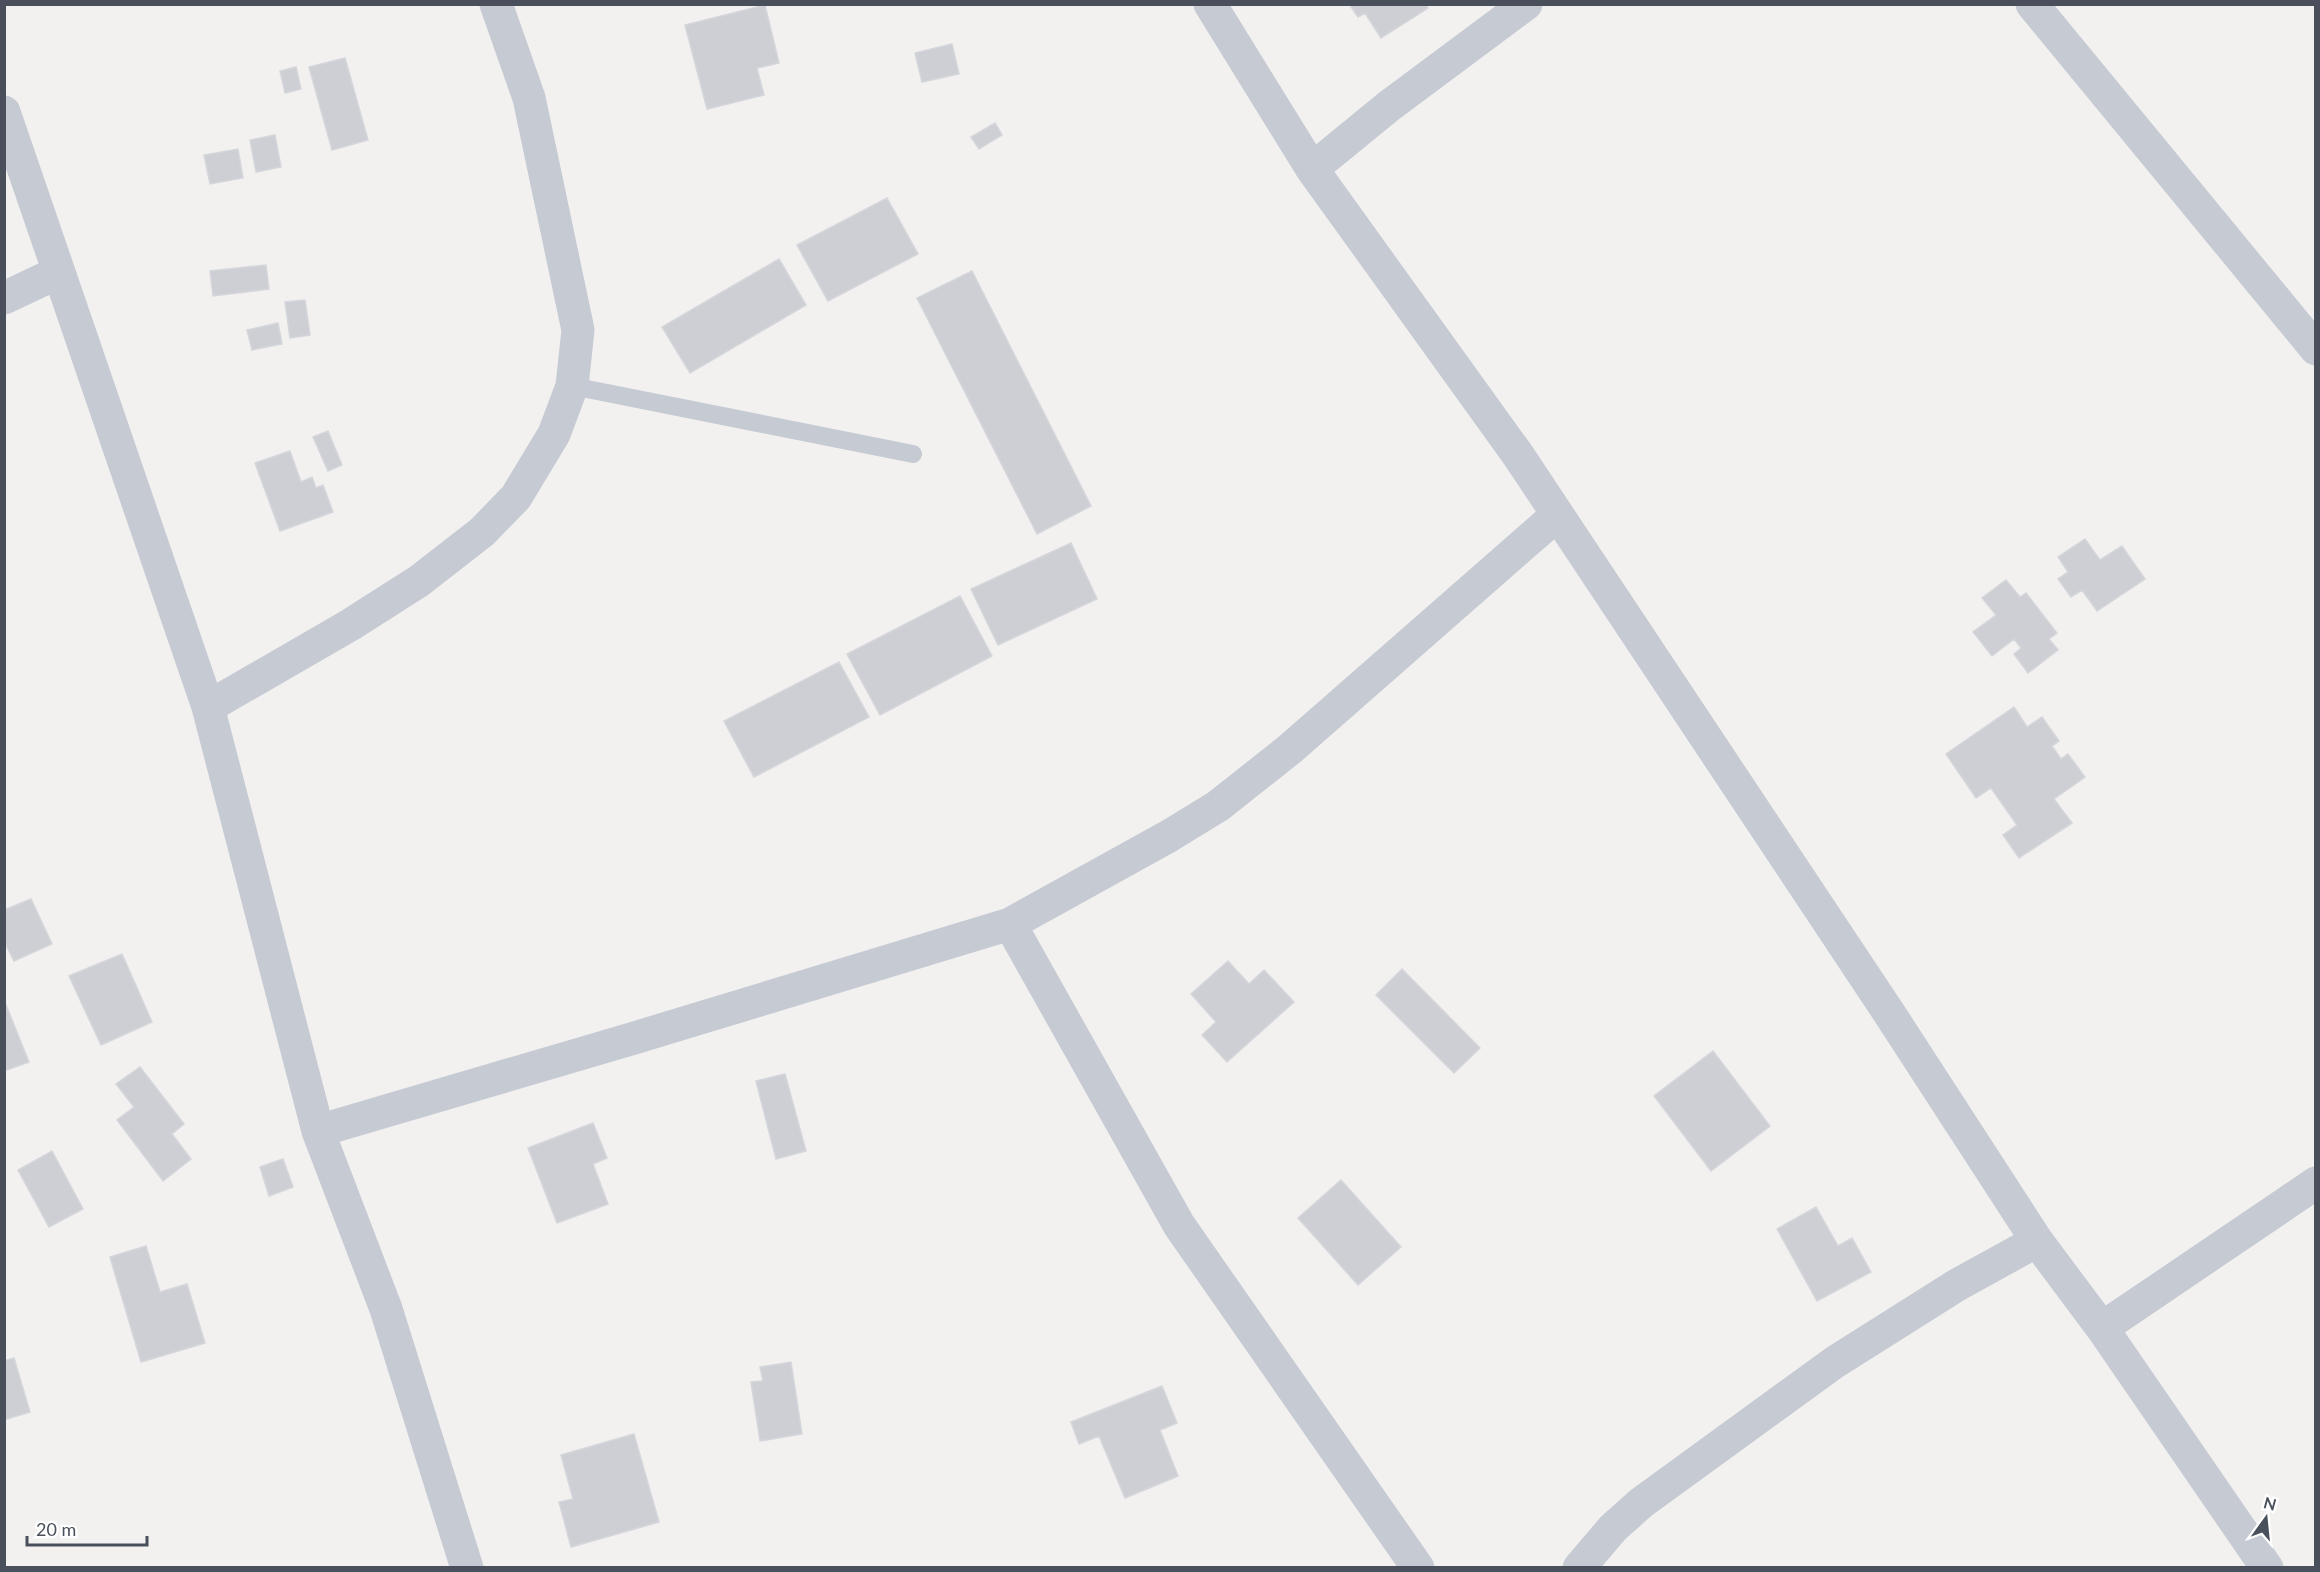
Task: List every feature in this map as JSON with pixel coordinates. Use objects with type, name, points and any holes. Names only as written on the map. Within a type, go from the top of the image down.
[{"type":"street","points":[[208,707],[350,625],[419,581],[482,532],[516,497],[554,434],[572,386],[578,330],[529,98],[496,4]]},
{"type":"street","points":[[1210,4],[1312,169],[1518,455],[1893,1019],[2037,1241],[2102,1328],[2267,1568]]},
{"type":"street","points":[[1312,169],[1389,106],[1526,4]]},
{"type":"street","points":[[2032,4],[2316,349]]},
{"type":"street","points":[[4,112],[208,707],[318,1131],[386,1310],[467,1568]]},
{"type":"street","points":[[4,298],[59,272]]},
{"type":"street","points":[[318,1131],[643,1036],[1010,924],[1169,836],[1218,806],[1290,749],[1557,515]]},
{"type":"street","points":[[1010,924],[1179,1225],[1418,1568]]},
{"type":"street","points":[[2102,1328],[2316,1183]]},
{"type":"street","points":[[1579,1568],[1613,1528],[1641,1503],[1825,1369],[1957,1285],[2037,1241]]},
{"type":"lane","points":[[572,386],[914,454]]},
{"type":"building","points":[[1349,4],[1425,4],[1428,8],[1381,38],[1365,13],[1358,17]]},
{"type":"building","points":[[765,5],[779,63],[757,68],[764,95],[707,109],[685,25]]},
{"type":"building","points":[[952,44],[959,74],[922,82],[915,53]]},
{"type":"building","points":[[345,58],[368,140],[332,150],[309,67]]},
{"type":"building","points":[[296,67],[301,89],[285,93],[280,71]]},
{"type":"building","points":[[995,123],[1002,135],[979,149],[971,137]]},
{"type":"building","points":[[275,135],[281,167],[256,172],[250,140]]},
{"type":"building","points":[[238,149],[243,178],[210,184],[204,155]]},
{"type":"building","points":[[887,198],[918,254],[828,301],[797,245]]},
{"type":"building","points":[[779,259],[806,305],[690,373],[662,327]]},
{"type":"building","points":[[266,265],[269,289],[213,296],[210,271]]},
{"type":"building","points":[[972,271],[1091,506],[1037,534],[917,298]]},
{"type":"building","points":[[305,300],[310,335],[290,338],[285,302]]},
{"type":"building","points":[[278,323],[282,344],[252,350],[247,330]]},
{"type":"building","points":[[328,431],[342,465],[328,471],[313,437]]},
{"type":"building","points":[[290,451],[301,482],[312,477],[316,488],[323,485],[333,512],[280,531],[255,463]]},
{"type":"building","points":[[2085,539],[2100,560],[2122,546],[2145,579],[2097,611],[2082,590],[2071,597],[2058,579],[2068,572],[2058,557]]},
{"type":"building","points":[[1071,543],[1097,599],[998,645],[971,589]]},
{"type":"building","points":[[2006,580],[2020,597],[2026,593],[2057,633],[2049,639],[2058,650],[2028,673],[2014,654],[2021,648],[2014,639],[1992,656],[1973,632],[1996,615],[1982,598]]},
{"type":"building","points":[[960,596],[992,656],[880,715],[847,654]]},
{"type":"building","points":[[839,662],[869,717],[754,777],[724,721]]},
{"type":"building","points":[[2014,707],[2027,727],[2042,717],[2059,741],[2052,746],[2061,759],[2068,754],[2085,777],[2054,799],[2072,823],[2019,858],[2003,835],[2017,825],[1991,788],[1976,798],[1946,754]]},
{"type":"building","points":[[31,899],[52,944],[14,961],[4,941],[4,910]]},
{"type":"building","points":[[122,954],[152,1022],[101,1045],[69,976]]},
{"type":"building","points":[[1228,961],[1249,984],[1264,970],[1294,1002],[1227,1062],[1202,1035],[1216,1022],[1191,994]]},
{"type":"building","points":[[1402,969],[1480,1048],[1454,1073],[1376,995]]},
{"type":"building","points":[[4,1000],[29,1062],[4,1071]]},
{"type":"building","points":[[1713,1051],[1770,1126],[1711,1171],[1654,1096]]},
{"type":"building","points":[[140,1067],[184,1124],[172,1134],[191,1159],[163,1181],[117,1120],[134,1107],[116,1084]]},
{"type":"building","points":[[785,1074],[806,1151],[776,1159],[756,1081]]},
{"type":"building","points":[[593,1123],[607,1158],[593,1164],[608,1204],[557,1223],[528,1148]]},
{"type":"building","points":[[52,1151],[83,1209],[49,1227],[18,1170]]},
{"type":"building","points":[[283,1159],[293,1187],[269,1196],[260,1167]]},
{"type":"building","points":[[1341,1180],[1401,1247],[1358,1285],[1298,1218]]},
{"type":"building","points":[[1816,1207],[1838,1246],[1852,1238],[1871,1272],[1817,1301],[1777,1229]]},
{"type":"building","points":[[146,1246],[160,1292],[187,1284],[205,1343],[141,1362],[110,1257]]},
{"type":"building","points":[[14,1358],[30,1412],[4,1420],[4,1361]]},
{"type":"building","points":[[791,1362],[802,1434],[760,1441],[751,1382],[763,1381],[760,1367]]},
{"type":"building","points":[[1162,1386],[1177,1423],[1160,1430],[1178,1476],[1125,1498],[1099,1436],[1079,1444],[1071,1422]]},
{"type":"building","points":[[634,1434],[659,1522],[571,1547],[559,1502],[573,1499],[561,1455]]}]
